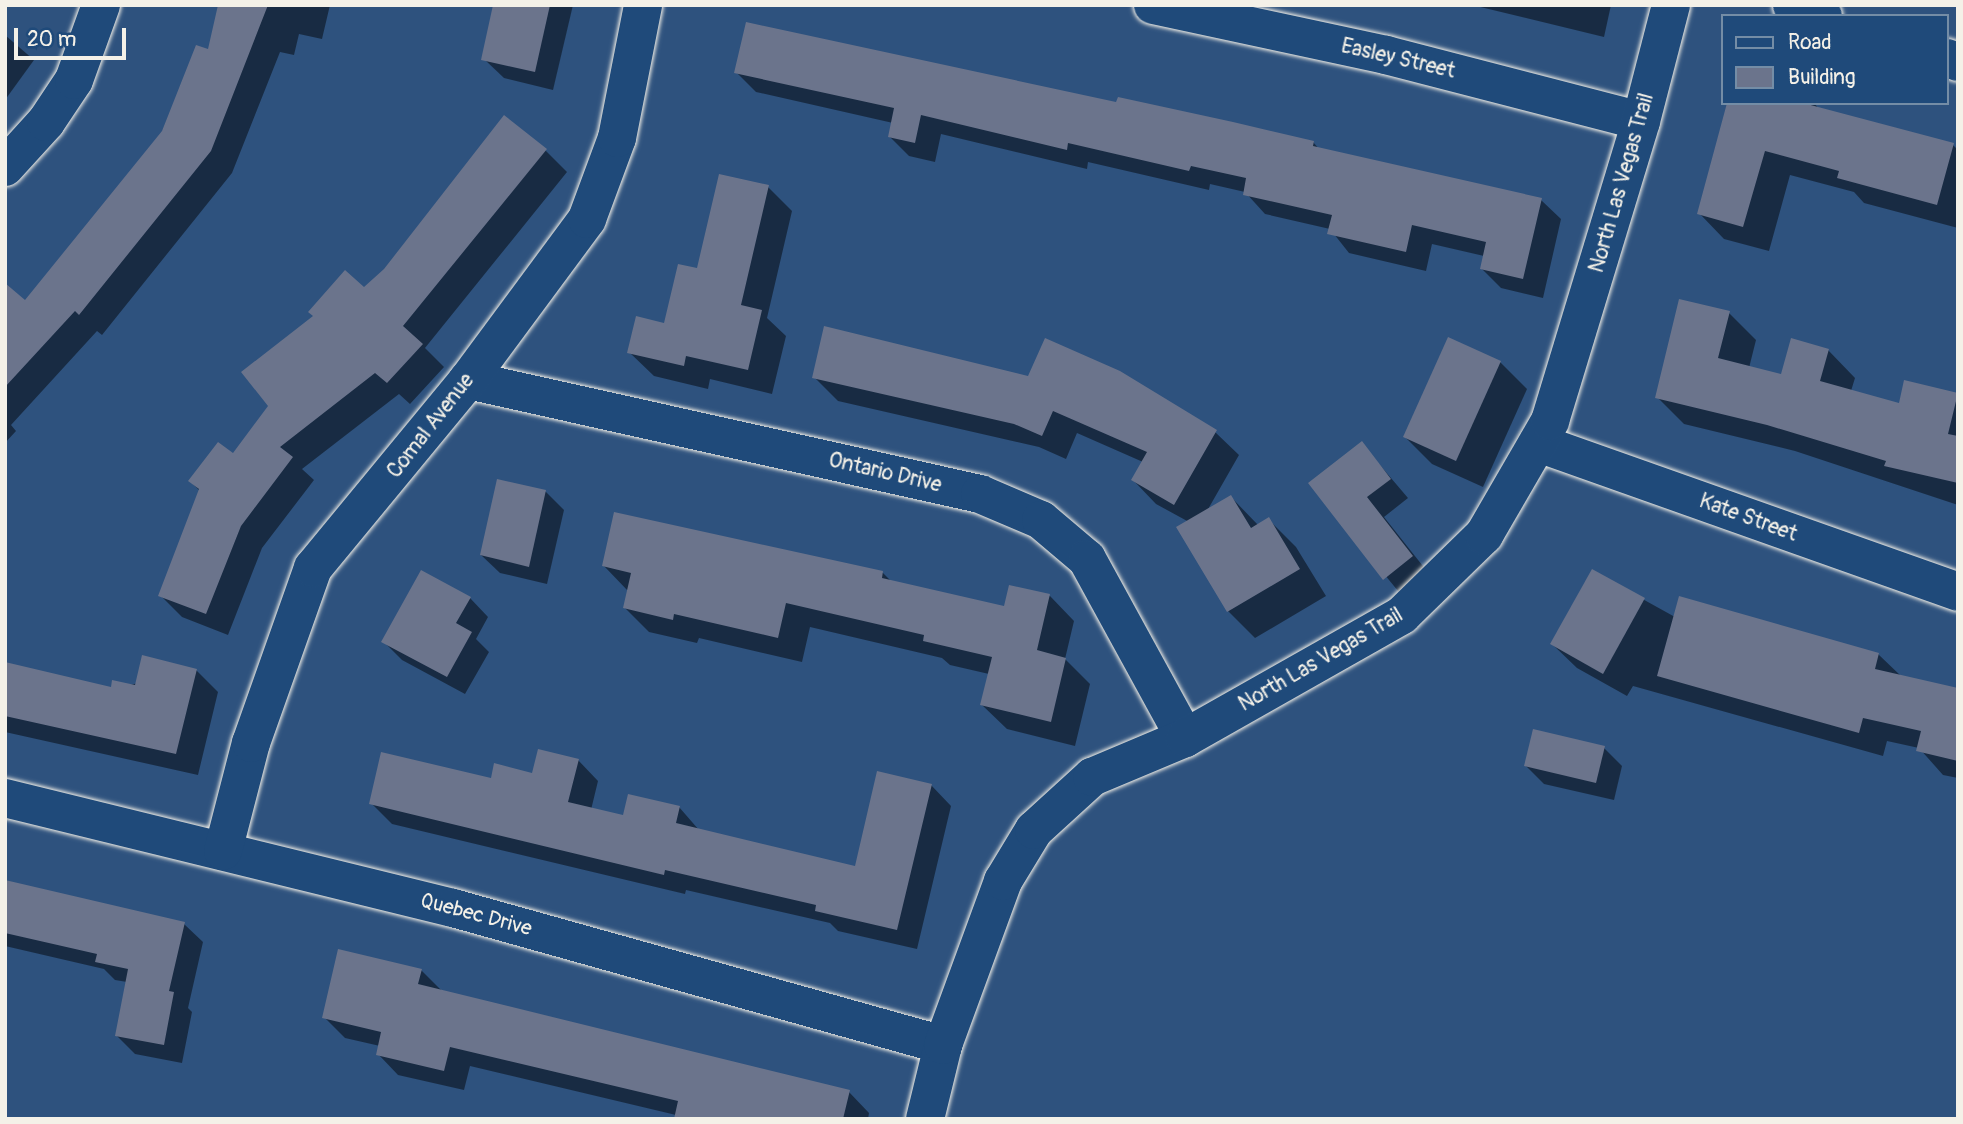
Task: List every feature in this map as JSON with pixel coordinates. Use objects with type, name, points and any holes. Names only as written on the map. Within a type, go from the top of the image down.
[{"type":"street","points":[[5,167],[46,122],[74,80],[101,5]]},
{"type":"street","name":"Comal Avenue","points":[[223,851],[251,743],[313,568],[468,380],[587,219],[617,138],[643,5]]},
{"type":"street","name":"Easley Street","points":[[1153,5],[1386,55],[1641,121]]},
{"type":"street","name":"North Las Vegas Trail","points":[[925,1119],[943,1045],[1003,881],[1034,830],[1092,777],[1185,738],[1402,615],[1484,535],[1538,443],[1563,381],[1641,121],[1671,5]]},
{"type":"street","points":[[1792,5],[1817,14]]},
{"type":"street","name":"Ontario Drive","points":[[468,380],[980,494],[1041,520],[1087,559],[1185,738]]},
{"type":"street","name":"Kate Street","points":[[1538,443],[1958,592]]},
{"type":"street","name":"Quebec Drive","points":[[5,798],[453,908],[943,1045]]},
{"type":"building","points":[[218,5],[268,5],[211,151],[79,315],[75,311],[5,387],[5,283],[25,300],[162,131],[196,45],[208,49]]},
{"type":"building","points":[[493,5],[550,5],[535,72],[481,60]]},
{"type":"building","points":[[746,22],[1116,102],[1118,97],[1233,122],[1314,141],[1313,146],[1542,198],[1523,279],[1480,269],[1486,242],[1412,225],[1406,252],[1327,234],[1332,215],[1243,195],[1246,178],[1191,166],[1189,171],[1068,143],[1067,150],[921,115],[915,143],[888,137],[894,108],[734,73]]},
{"type":"building","points":[[1726,105],[1811,105],[1954,143],[1937,205],[1837,178],[1839,171],[1765,151],[1743,227],[1697,214]]},
{"type":"building","points":[[504,115],[547,149],[403,326],[423,344],[387,383],[375,373],[280,447],[293,457],[241,526],[206,614],[158,596],[199,489],[188,481],[218,442],[233,453],[268,406],[241,372],[313,316],[308,312],[345,270],[364,287],[384,269]]},
{"type":"building","points":[[719,174],[769,185],[741,305],[762,310],[748,370],[686,356],[684,366],[627,353],[636,316],[664,323],[678,264],[697,268]]},
{"type":"building","points":[[1679,299],[1730,311],[1718,358],[1781,374],[1791,338],[1829,349],[1820,381],[1899,403],[1904,380],[1958,393],[1948,434],[1958,436],[1958,483],[1884,466],[1886,461],[1767,425],[1655,398]]},
{"type":"building","points":[[824,326],[1028,376],[1045,338],[1120,371],[1217,430],[1174,505],[1131,480],[1147,452],[1053,411],[1042,436],[1014,424],[812,378]]},
{"type":"building","points":[[1448,337],[1501,361],[1456,461],[1403,437]]},
{"type":"building","points":[[1362,441],[1391,479],[1367,497],[1413,556],[1383,580],[1308,483]]},
{"type":"building","points":[[497,479],[546,490],[529,567],[480,555]]},
{"type":"building","points":[[1231,495],[1251,528],[1269,517],[1300,569],[1227,612],[1176,527]]},
{"type":"building","points":[[614,512],[883,571],[882,578],[1004,606],[1009,585],[1050,594],[1037,650],[1066,658],[1051,722],[980,705],[992,657],[923,641],[924,635],[786,603],[778,638],[674,614],[673,620],[623,608],[631,573],[602,566]]},
{"type":"building","points":[[1592,569],[1645,598],[1603,674],[1550,644]]},
{"type":"building","points":[[421,570],[471,597],[456,623],[472,632],[447,677],[381,642]]},
{"type":"building","points":[[1679,596],[1879,653],[1875,669],[1958,688],[1958,761],[1916,751],[1921,731],[1863,718],[1859,733],[1657,676]]},
{"type":"building","points":[[142,655],[197,669],[176,754],[5,716],[5,662],[111,687],[112,680],[135,685]]},
{"type":"building","points":[[1533,729],[1605,746],[1596,783],[1524,766]]},
{"type":"building","points":[[538,749],[579,759],[568,802],[623,815],[628,794],[680,806],[676,823],[855,866],[877,771],[932,784],[897,930],[815,911],[816,905],[665,870],[664,875],[369,804],[381,752],[491,778],[494,763],[532,773]]},
{"type":"building","points":[[5,880],[185,922],[169,991],[174,992],[164,1045],[115,1036],[128,969],[95,962],[97,954],[5,933]]},
{"type":"building","points":[[338,949],[422,969],[418,984],[850,1090],[843,1119],[674,1119],[678,1101],[450,1047],[444,1071],[376,1055],[381,1032],[322,1018]]}]
